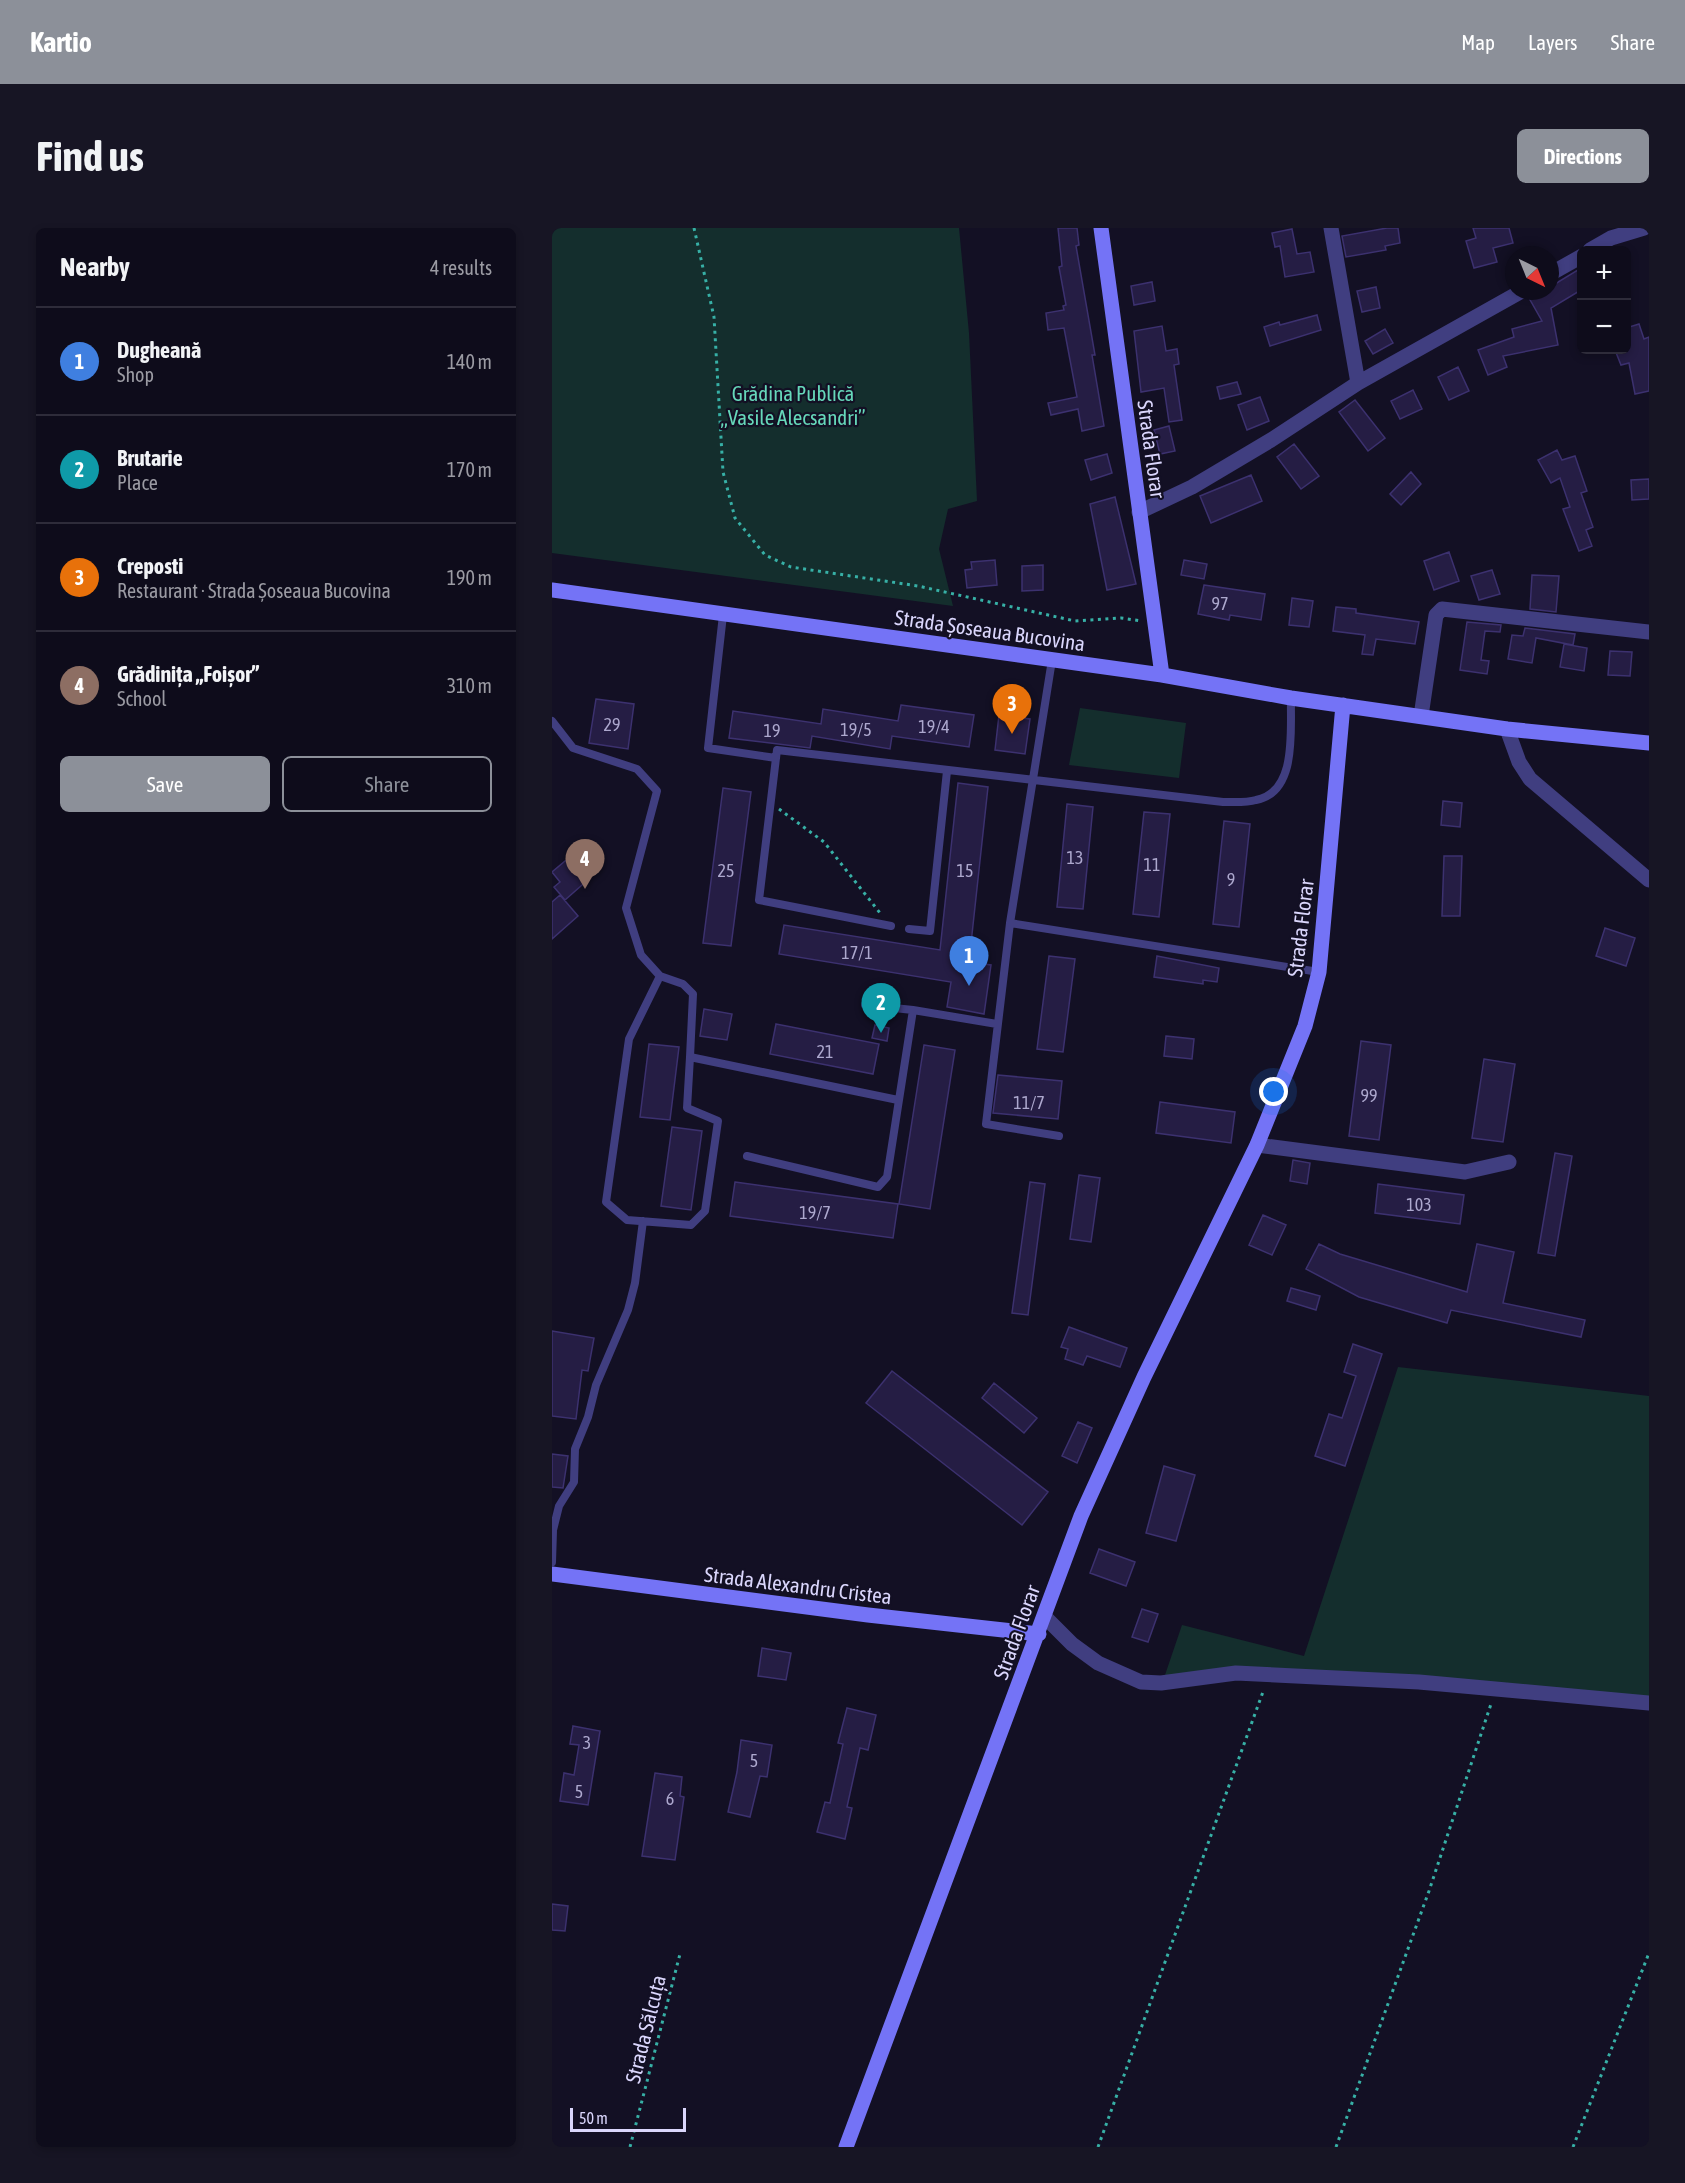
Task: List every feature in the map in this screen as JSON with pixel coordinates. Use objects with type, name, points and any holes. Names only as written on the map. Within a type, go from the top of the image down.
[{"type":"street","name":"Strada Florar","points":[[1101,228],[1162,675]]},
{"type":"street","points":[[1331,228],[1358,382]]},
{"type":"street","points":[[1597,246],[1611,238],[1644,228]]},
{"type":"street","points":[[1559,269],[1577,258]]},
{"type":"street","points":[[1139,512],[1192,487],[1261,446],[1358,382],[1506,300]]},
{"type":"street","name":"Strada Șoseaua Bucovina","points":[[552,590],[1162,675],[1291,698],[1507,729],[1649,744]]},
{"type":"street","points":[[1421,716],[1436,615],[1442,609],[1649,632]]},
{"type":"street","name":"Strada Florar","points":[[846,2147],[1039,1634],[1084,1508],[1144,1377],[1257,1146],[1305,1026],[1318,972],[1343,705]]},
{"type":"street","points":[[1507,729],[1519,762],[1530,779],[1649,880]]},
{"type":"street","points":[[1257,1146],[1465,1172],[1509,1162]]},
{"type":"street","name":"Strada Alexandru Cristea","points":[[552,1574],[868,1615],[1039,1634]]},
{"type":"street","points":[[1045,1617],[1072,1644],[1098,1663],[1141,1682],[1161,1683],[1236,1673],[1496,1689],[1649,1703]]},
{"type":"lane","points":[[723,615],[708,748],[776,758]]},
{"type":"lane","points":[[1052,660],[1010,923],[986,1124],[1059,1136]]},
{"type":"lane","points":[[888,925],[759,900],[777,750],[1031,782],[1223,802],[1258,800],[1274,791],[1288,766],[1291,698]]},
{"type":"lane","points":[[552,721],[573,748],[637,769],[657,791],[626,908],[641,955],[660,976],[683,984],[693,994],[687,1108],[718,1121],[705,1211],[691,1225],[627,1220],[606,1202],[629,1039],[660,976]]},
{"type":"lane","points":[[909,929],[930,931],[947,771]]},
{"type":"lane","points":[[1010,923],[1318,972]]},
{"type":"lane","points":[[865,1005],[913,1010],[997,1024]]},
{"type":"lane","points":[[747,1156],[878,1187],[887,1177],[913,1010]]},
{"type":"lane","points":[[690,1057],[898,1100]]},
{"type":"lane","points":[[552,1562],[553,1530],[559,1506],[574,1482],[575,1449],[588,1417],[596,1385],[628,1310],[635,1283],[643,1221]]},
{"type":"path","points":[[694,228],[714,317],[723,472],[735,518],[765,555],[791,567],[918,586],[1075,621],[1121,618],[1155,623]]},
{"type":"path","points":[[771,802],[824,842],[888,925]]},
{"type":"path","points":[[1098,2147],[1269,1675]]},
{"type":"path","points":[[1336,2147],[1429,1891],[1496,1689]]},
{"type":"path","points":[[1573,2147],[1649,1953]]},
{"type":"path","name":"Strada Sălcuța","points":[[630,2147],[680,1954]]},
{"type":"green space","name":"Grădina Publică „Vasile Alecsandri”","points":[[552,228],[959,228],[969,333],[977,501],[948,509],[939,549],[953,606],[552,553]]},
{"type":"green space","points":[[1080,708],[1186,723],[1179,778],[1069,765]]},
{"type":"green space","points":[[1398,1367],[1649,1396],[1649,1697],[1165,1675],[1182,1625],[1304,1656]]},
{"type":"building","points":[[1058,228],[1077,228],[1079,245],[1076,246],[1095,355],[1092,355],[1104,426],[1082,431],[1078,409],[1051,415],[1048,403],[1077,397],[1064,328],[1048,330],[1046,313],[1064,310],[1063,306],[1066,305],[1059,267],[1062,266]]},
{"type":"building","points":[[1398,228],[1400,243],[1385,246],[1386,250],[1346,257],[1342,236]]},
{"type":"building","points":[[1473,228],[1509,228],[1513,243],[1493,248],[1497,262],[1474,268],[1466,241],[1476,238]]},
{"type":"building","points":[[1292,229],[1297,254],[1310,252],[1314,272],[1285,277],[1280,246],[1275,247],[1272,233]]},
{"type":"building","points":[[1577,270],[1577,292],[1551,308],[1558,345],[1503,356],[1507,367],[1488,375],[1478,350],[1514,337],[1512,329],[1542,321],[1530,300],[1559,300],[1559,281]]},
{"type":"building","points":[[1152,282],[1155,301],[1134,305],[1131,286]]},
{"type":"building","points":[[1376,287],[1380,308],[1362,312],[1357,291]]},
{"type":"building","points":[[1317,315],[1321,330],[1270,346],[1264,327]]},
{"type":"building","points":[[1639,324],[1644,339],[1649,337],[1649,391],[1635,394],[1629,363],[1621,365],[1617,354],[1631,354],[1631,326]]},
{"type":"building","points":[[1162,326],[1166,351],[1177,349],[1179,364],[1174,365],[1182,420],[1169,422],[1164,388],[1141,392],[1134,331]]},
{"type":"building","points":[[1385,329],[1393,343],[1373,354],[1365,341]]},
{"type":"building","points":[[1458,367],[1469,391],[1449,400],[1438,377]]},
{"type":"building","points":[[1237,382],[1241,394],[1220,399],[1217,387]]},
{"type":"building","points":[[1413,390],[1422,409],[1400,419],[1391,401]]},
{"type":"building","points":[[1260,397],[1269,421],[1247,430],[1238,405]]},
{"type":"building","points":[[1355,400],[1385,438],[1368,451],[1339,412]]},
{"type":"building","points":[[1169,426],[1175,451],[1160,454],[1154,430]]},
{"type":"building","points":[[1294,444],[1319,476],[1301,489],[1277,457]]},
{"type":"building","points":[[1557,450],[1562,460],[1575,456],[1587,491],[1581,493],[1593,527],[1586,530],[1592,546],[1579,551],[1563,509],[1570,507],[1560,478],[1551,483],[1538,460]]},
{"type":"building","points":[[1107,454],[1112,473],[1091,480],[1085,460]]},
{"type":"building","points":[[1411,472],[1421,484],[1401,505],[1390,494]]},
{"type":"building","points":[[1251,475],[1262,501],[1211,523],[1200,496]]},
{"type":"building","points":[[1649,479],[1649,499],[1632,500],[1631,480]]},
{"type":"building","points":[[1115,497],[1136,584],[1107,590],[1090,504]]},
{"type":"building","points":[[1449,552],[1459,581],[1434,590],[1424,561]]},
{"type":"building","points":[[995,560],[997,585],[967,588],[965,570],[972,569],[971,562]]},
{"type":"building","points":[[1184,560],[1207,564],[1204,579],[1181,575]]},
{"type":"building","points":[[1043,565],[1043,590],[1022,591],[1022,566]]},
{"type":"building","points":[[1492,570],[1500,594],[1479,600],[1471,576]]},
{"type":"building","points":[[1532,575],[1559,576],[1556,612],[1530,609]]},
{"type":"building","points":[[1204,585],[1265,594],[1261,620],[1230,615],[1229,620],[1198,614]]},
{"type":"building","points":[[1292,598],[1313,601],[1309,627],[1289,625]]},
{"type":"building","points":[[1336,607],[1356,609],[1356,613],[1419,622],[1415,644],[1376,639],[1373,655],[1362,654],[1365,635],[1333,631]]},
{"type":"building","points":[[1467,622],[1501,625],[1500,632],[1485,631],[1481,660],[1489,661],[1487,674],[1460,670]]},
{"type":"building","points":[[1525,628],[1575,634],[1573,645],[1536,638],[1532,663],[1508,659],[1512,635],[1523,636]]},
{"type":"building","points":[[1564,644],[1587,648],[1584,671],[1560,667]]},
{"type":"building","points":[[1610,651],[1632,652],[1630,676],[1608,675]]},
{"type":"building","points":[[596,699],[634,704],[628,749],[589,743]]},
{"type":"building","points":[[901,705],[974,715],[969,747],[892,736],[890,749],[812,736],[810,748],[729,738],[733,711],[821,724],[823,709],[898,721]]},
{"type":"building","points":[[999,715],[1030,719],[1025,754],[995,750]]},
{"type":"building","points":[[958,783],[988,787],[969,962],[991,965],[984,1014],[947,1007],[951,982],[779,954],[784,925],[940,950]]},
{"type":"building","points":[[723,788],[751,792],[731,946],[703,943]]},
{"type":"building","points":[[1443,801],[1462,803],[1460,827],[1441,825]]},
{"type":"building","points":[[1067,804],[1093,807],[1083,909],[1057,907]]},
{"type":"building","points":[[1144,812],[1170,814],[1159,917],[1133,914]]},
{"type":"building","points":[[1224,821],[1250,824],[1239,927],[1213,924]]},
{"type":"building","points":[[571,856],[590,878],[565,900],[554,887],[560,882],[552,872]]},
{"type":"building","points":[[1444,856],[1462,856],[1460,916],[1442,916]]},
{"type":"building","points":[[560,895],[578,916],[552,939],[552,902]]},
{"type":"building","points":[[1605,928],[1635,938],[1626,966],[1596,956]]},
{"type":"building","points":[[1049,956],[1075,959],[1063,1052],[1037,1049]]},
{"type":"building","points":[[1157,956],[1219,968],[1217,982],[1203,980],[1203,984],[1154,977]]},
{"type":"building","points":[[704,1009],[732,1014],[727,1040],[700,1036]]},
{"type":"building","points":[[776,1024],[879,1044],[873,1074],[770,1054]]},
{"type":"building","points":[[875,1025],[889,1028],[887,1041],[872,1038]]},
{"type":"building","points":[[1166,1036],[1194,1039],[1192,1059],[1164,1056]]},
{"type":"building","points":[[1361,1041],[1391,1045],[1379,1140],[1349,1136]]},
{"type":"building","points":[[649,1044],[679,1047],[670,1120],[640,1117]]},
{"type":"building","points":[[924,1045],[955,1050],[930,1209],[899,1204]]},
{"type":"building","points":[[1484,1059],[1515,1064],[1503,1142],[1472,1138]]},
{"type":"building","points":[[998,1075],[1062,1081],[1058,1119],[993,1113]]},
{"type":"building","points":[[1160,1102],[1235,1112],[1231,1143],[1156,1133]]},
{"type":"building","points":[[672,1127],[702,1131],[691,1210],[661,1206]]},
{"type":"building","points":[[1555,1153],[1572,1156],[1555,1256],[1538,1253]]},
{"type":"building","points":[[1293,1160],[1310,1163],[1307,1184],[1290,1181]]},
{"type":"building","points":[[1079,1175],[1100,1178],[1091,1242],[1070,1239]]},
{"type":"building","points":[[735,1182],[898,1204],[893,1238],[730,1216]]},
{"type":"building","points":[[1030,1182],[1045,1184],[1028,1315],[1012,1313]]},
{"type":"building","points":[[1378,1184],[1464,1195],[1460,1224],[1375,1213]]},
{"type":"building","points":[[1263,1215],[1286,1225],[1272,1255],[1249,1245]]},
{"type":"building","points":[[1319,1244],[1340,1254],[1467,1292],[1477,1244],[1514,1252],[1503,1303],[1585,1320],[1581,1337],[1451,1310],[1447,1323],[1359,1297],[1306,1269]]},
{"type":"building","points":[[1291,1288],[1320,1296],[1316,1310],[1287,1301]]},
{"type":"building","points":[[1069,1327],[1127,1348],[1120,1367],[1087,1356],[1083,1365],[1065,1359],[1068,1349],[1061,1347]]},
{"type":"building","points":[[552,1331],[594,1338],[588,1371],[582,1370],[576,1419],[552,1416]]},
{"type":"building","points":[[1353,1344],[1382,1354],[1345,1466],[1315,1456],[1329,1414],[1342,1418],[1356,1376],[1344,1372]]},
{"type":"building","points":[[892,1371],[1048,1492],[1022,1525],[866,1403]]},
{"type":"building","points":[[994,1383],[1037,1418],[1024,1433],[982,1398]]},
{"type":"building","points":[[1078,1422],[1092,1428],[1077,1463],[1062,1456]]},
{"type":"building","points":[[552,1454],[568,1456],[563,1488],[552,1487]]},
{"type":"building","points":[[1164,1466],[1195,1475],[1176,1541],[1146,1533]]},
{"type":"building","points":[[1099,1549],[1135,1562],[1126,1586],[1090,1573]]},
{"type":"building","points":[[1142,1609],[1158,1614],[1148,1642],[1132,1637]]},
{"type":"building","points":[[762,1648],[791,1653],[786,1680],[758,1676]]},
{"type":"building","points":[[847,1708],[876,1715],[868,1750],[860,1748],[847,1807],[852,1808],[845,1839],[817,1832],[825,1802],[830,1803],[843,1744],[838,1743]]},
{"type":"building","points":[[573,1726],[600,1731],[588,1805],[560,1801],[564,1773],[574,1775],[579,1745],[570,1744]]},
{"type":"building","points":[[741,1740],[772,1745],[767,1777],[760,1776],[750,1817],[728,1812]]},
{"type":"building","points":[[655,1773],[682,1777],[680,1796],[684,1797],[675,1860],[642,1856]]},
{"type":"building","points":[[552,1904],[568,1906],[565,1931],[552,1930]]},
{"type":"place","name":"Creposti","points":[[1012,734]]},
{"type":"place","name":"Grădinița „Foișor”","points":[[585,889]]},
{"type":"place","name":"Dugheană","points":[[969,986]]},
{"type":"place","name":"Brutarie","points":[[881,1033]]}]
